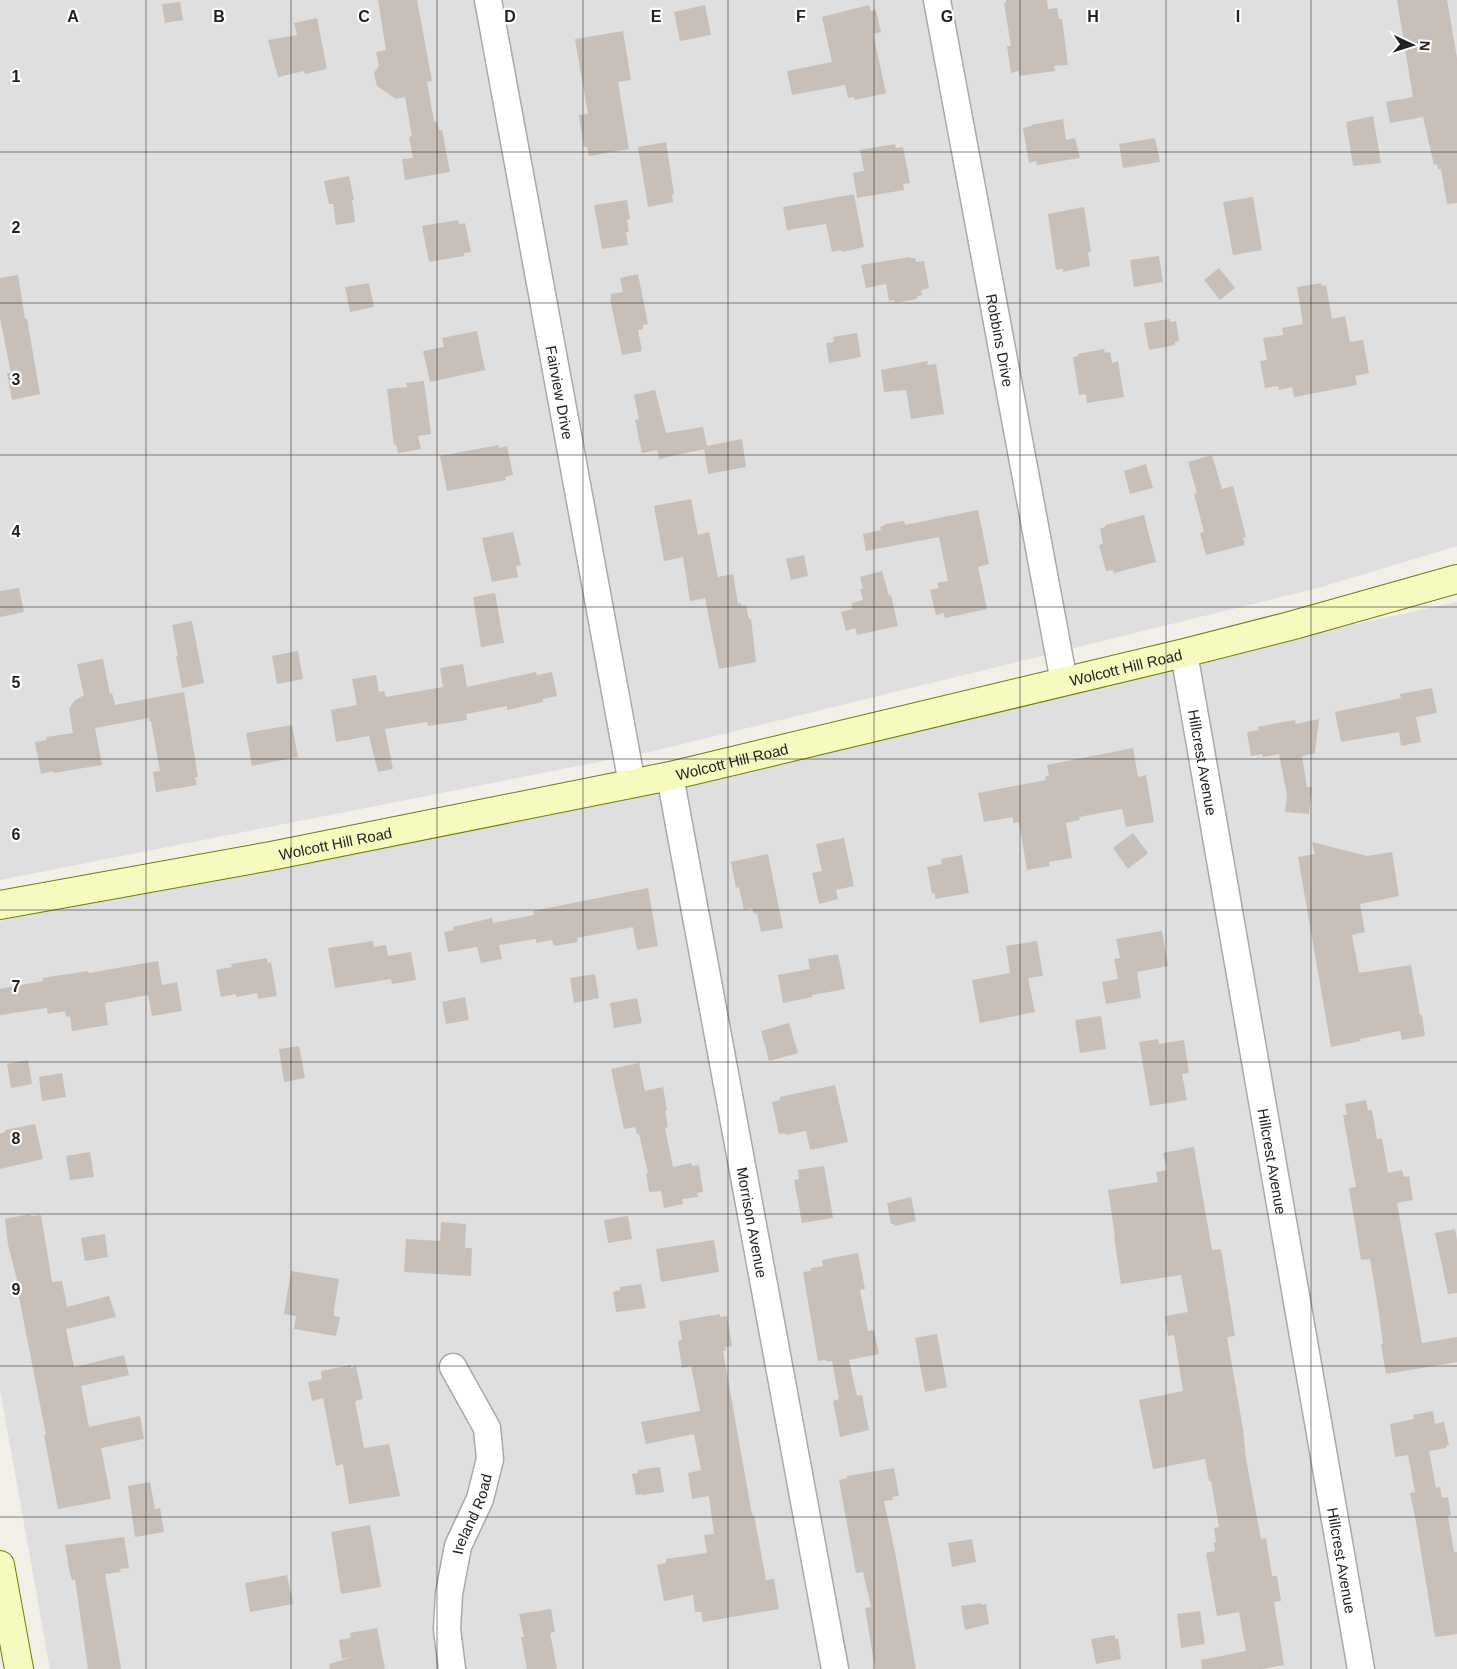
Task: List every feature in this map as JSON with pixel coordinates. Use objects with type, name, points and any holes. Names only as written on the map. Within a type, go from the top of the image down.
[{"type":"street","name":"Fairview Drive","points":[[488,0],[632,784]]},
{"type":"street","name":"Robbins Drive","points":[[937,0],[1064,682]]},
{"type":"street","name":"Wolcott Hill Road","points":[[0,905],[271,856],[670,776],[1184,653],[1290,626],[1457,579]]},
{"type":"street","name":"Hillcrest Avenue","points":[[1184,653],[1361,1669]]},
{"type":"street","name":"Morrison Avenue","points":[[670,776],[835,1669]]},
{"type":"street","name":"Ireland Road","points":[[452,1669],[447,1629],[449,1594],[458,1546],[480,1499],[490,1459],[488,1428],[453,1367]]},
{"type":"street","points":[[0,1565],[19,1669]]},
{"type":"shaded area","points":[[0,0],[1457,0],[1457,546],[1318,588],[654,751],[0,880]]},
{"type":"shaded area","points":[[1457,602],[1457,1669],[50,1669],[0,1389],[0,921]]},
{"type":"building","points":[[378,0],[417,0],[432,81],[427,82],[434,122],[437,121],[439,130],[442,130],[450,172],[405,180],[402,159],[413,158],[409,137],[412,136],[405,97],[396,99],[377,86],[374,73],[379,66],[376,52],[386,50]]},
{"type":"building","points":[[1006,0],[1047,0],[1048,9],[1057,8],[1059,19],[1062,19],[1068,65],[1054,66],[1055,71],[1019,76],[1019,71],[1011,73],[1007,46],[1011,46],[1004,3],[1006,3]]},
{"type":"building","points":[[1397,0],[1447,0],[1457,58],[1457,203],[1447,204],[1441,169],[1438,169],[1437,164],[1434,165],[1423,117],[1390,123],[1386,102],[1413,97]]},
{"type":"building","points":[[180,2],[183,20],[165,23],[162,4]]},
{"type":"building","points":[[705,5],[711,35],[680,41],[674,12]]},
{"type":"building","points":[[869,5],[871,11],[876,10],[881,32],[874,34],[874,37],[886,93],[855,100],[854,97],[848,98],[845,85],[792,95],[787,71],[832,62],[822,17]]},
{"type":"building","points":[[317,18],[327,69],[305,74],[304,71],[278,77],[268,40],[297,35],[294,23]]},
{"type":"building","points":[[623,31],[631,80],[618,82],[629,149],[589,156],[587,147],[584,147],[579,115],[588,114],[575,39]]},
{"type":"building","points":[[1373,116],[1381,163],[1353,166],[1346,122]]},
{"type":"building","points":[[1063,119],[1066,140],[1075,138],[1080,158],[1037,165],[1036,161],[1029,163],[1023,128]]},
{"type":"building","points":[[1155,138],[1160,162],[1123,168],[1119,144]]},
{"type":"building","points":[[666,142],[674,194],[672,195],[673,202],[648,207],[638,147]]},
{"type":"building","points":[[895,144],[896,148],[903,147],[910,183],[903,184],[904,190],[857,198],[853,173],[864,171],[860,150]]},
{"type":"building","points":[[349,176],[354,200],[352,200],[355,222],[336,225],[333,204],[329,204],[324,181]]},
{"type":"building","points":[[854,194],[864,247],[842,252],[841,250],[832,252],[826,224],[787,230],[783,207]]},
{"type":"building","points":[[1253,197],[1262,250],[1233,255],[1223,202]]},
{"type":"building","points":[[627,200],[630,219],[627,220],[629,232],[626,232],[628,245],[602,249],[594,205]]},
{"type":"building","points":[[1084,207],[1091,252],[1088,252],[1090,266],[1063,272],[1063,269],[1056,270],[1048,214]]},
{"type":"building","points":[[458,220],[459,224],[465,223],[471,252],[464,253],[464,256],[429,262],[422,226]]},
{"type":"building","points":[[1159,256],[1163,282],[1134,287],[1130,260]]},
{"type":"building","points":[[909,257],[915,258],[916,262],[924,261],[929,288],[921,290],[922,295],[917,296],[917,299],[895,303],[894,300],[889,301],[886,284],[866,288],[861,265]]},
{"type":"building","points":[[1219,268],[1235,288],[1220,300],[1204,280]]},
{"type":"building","points":[[638,274],[648,324],[643,325],[643,329],[638,330],[642,351],[622,355],[610,299],[611,294],[623,292],[620,278]]},
{"type":"building","points":[[18,275],[40,394],[12,400],[7,373],[11,373],[0,318],[0,278]]},
{"type":"building","points":[[369,283],[374,307],[350,312],[345,287]]},
{"type":"building","points":[[1321,283],[1322,286],[1326,285],[1332,319],[1345,316],[1350,342],[1363,340],[1369,373],[1355,376],[1357,385],[1294,397],[1292,387],[1279,390],[1278,386],[1265,388],[1260,361],[1267,360],[1263,338],[1283,335],[1282,328],[1303,324],[1297,287]]},
{"type":"building","points":[[1170,319],[1170,322],[1176,321],[1179,341],[1175,342],[1175,345],[1149,350],[1144,323]]},
{"type":"building","points":[[477,331],[485,370],[430,382],[423,351],[444,347],[442,338]]},
{"type":"building","points":[[857,333],[861,357],[829,363],[826,343],[834,342],[833,337]]},
{"type":"building","points":[[1104,349],[1105,353],[1110,352],[1112,363],[1118,361],[1124,397],[1087,403],[1086,394],[1079,395],[1073,357],[1078,356],[1078,354]]},
{"type":"building","points":[[928,361],[927,365],[936,364],[944,414],[911,419],[906,390],[884,392],[881,370]]},
{"type":"building","points":[[424,381],[431,434],[418,436],[421,449],[398,453],[396,444],[394,445],[387,389],[407,387],[406,383]]},
{"type":"building","points":[[655,390],[666,433],[703,427],[707,446],[742,439],[746,467],[708,474],[704,449],[659,459],[657,450],[642,453],[635,420],[639,419],[634,395]]},
{"type":"building","points":[[499,445],[499,448],[507,446],[513,475],[505,477],[506,480],[447,491],[440,456]]},
{"type":"building","points":[[1212,455],[1222,489],[1233,486],[1246,537],[1243,538],[1245,545],[1206,555],[1200,533],[1204,532],[1194,494],[1197,493],[1188,462]]},
{"type":"building","points":[[1146,464],[1153,488],[1130,494],[1124,471]]},
{"type":"building","points":[[691,499],[698,535],[709,532],[718,577],[733,574],[738,604],[741,603],[741,606],[746,605],[749,619],[751,619],[756,662],[719,669],[705,598],[690,601],[683,557],[664,561],[654,506]]},
{"type":"building","points":[[978,510],[989,564],[978,567],[987,609],[945,618],[944,613],[936,615],[930,590],[939,588],[937,583],[948,581],[939,537],[866,551],[863,534],[881,530],[880,527],[886,524],[904,521],[905,525]]},
{"type":"building","points":[[1144,515],[1156,562],[1114,573],[1113,570],[1106,571],[1099,545],[1103,544],[1100,529],[1105,527],[1105,525]]},
{"type":"building","points":[[513,532],[521,565],[516,566],[518,577],[492,582],[482,538]]},
{"type":"building","points":[[804,555],[808,576],[791,580],[786,559]]},
{"type":"building","points":[[882,571],[889,596],[891,595],[898,626],[857,635],[855,628],[846,631],[841,612],[852,609],[852,603],[863,600],[860,589],[863,589],[860,577]]},
{"type":"building","points":[[19,588],[24,612],[0,617],[0,591]]},
{"type":"building","points":[[495,593],[504,643],[481,647],[473,597]]},
{"type":"building","points":[[192,621],[204,683],[182,688],[172,625]]},
{"type":"building","points":[[298,651],[303,679],[277,684],[272,656]]},
{"type":"building","points":[[103,659],[110,694],[112,693],[115,705],[184,692],[198,777],[195,777],[197,785],[156,792],[153,772],[160,771],[149,718],[95,728],[102,765],[41,774],[35,742],[47,740],[46,737],[73,733],[69,709],[74,701],[84,695],[77,664]]},
{"type":"building","points":[[463,664],[467,687],[536,672],[537,675],[552,672],[557,696],[543,699],[543,702],[507,710],[507,706],[466,714],[467,720],[428,726],[427,722],[385,729],[393,769],[378,772],[369,736],[336,742],[331,710],[357,705],[352,679],[376,675],[379,692],[384,691],[386,697],[443,687],[440,668]]},
{"type":"building","points":[[1432,688],[1437,713],[1416,717],[1421,742],[1401,746],[1399,732],[1341,742],[1335,712],[1401,698],[1400,694]]},
{"type":"building","points":[[1319,719],[1315,753],[1302,756],[1307,787],[1312,787],[1309,814],[1285,812],[1287,795],[1279,754],[1263,757],[1262,754],[1251,756],[1247,732],[1259,730],[1258,727],[1272,724],[1295,720],[1296,724]]},
{"type":"building","points":[[292,725],[298,757],[252,766],[246,733]]},
{"type":"building","points":[[1133,748],[1138,777],[1146,775],[1154,822],[1126,827],[1122,809],[1079,817],[1080,820],[1066,823],[1072,858],[1049,862],[1050,866],[1027,870],[1019,822],[1013,823],[1013,817],[984,822],[978,793],[1046,780],[1045,776],[1049,776],[1047,765]]},
{"type":"building","points":[[1133,833],[1148,853],[1128,869],[1113,848]]},
{"type":"building","points":[[844,838],[854,886],[836,890],[838,899],[819,904],[812,873],[822,871],[816,844]]},
{"type":"building","points":[[1312,842],[1367,856],[1392,852],[1399,896],[1360,904],[1365,932],[1352,935],[1359,973],[1411,965],[1425,1036],[1402,1040],[1400,1031],[1331,1047],[1298,857],[1315,854]]},
{"type":"building","points":[[768,854],[783,928],[761,932],[757,913],[754,914],[752,908],[744,910],[739,887],[736,888],[731,862]]},
{"type":"building","points":[[962,855],[969,893],[935,899],[935,893],[932,894],[927,867],[942,864],[941,859]]},
{"type":"building","points":[[648,888],[658,946],[637,950],[633,927],[577,938],[578,942],[554,946],[552,940],[536,943],[536,939],[499,945],[502,959],[481,963],[477,947],[448,952],[444,932],[454,930],[453,927],[492,918],[493,923],[534,915],[533,911]]},
{"type":"building","points":[[1162,931],[1168,966],[1137,972],[1141,998],[1106,1004],[1102,982],[1118,979],[1114,959],[1120,958],[1116,939]]},
{"type":"building","points":[[373,941],[374,947],[386,945],[388,956],[411,952],[416,980],[392,984],[391,979],[335,988],[328,948]]},
{"type":"building","points":[[1037,941],[1043,976],[1028,978],[1035,1012],[980,1023],[972,980],[1010,973],[1006,946]]},
{"type":"building","points":[[838,954],[845,989],[783,1003],[778,975],[810,969],[808,959]]},
{"type":"building","points":[[267,958],[268,963],[271,962],[277,996],[258,999],[257,993],[236,997],[236,994],[221,997],[216,970],[232,967],[231,964]]},
{"type":"building","points":[[158,961],[162,985],[177,982],[182,1011],[152,1016],[148,995],[105,1003],[108,1025],[72,1031],[70,1016],[66,1017],[65,1011],[48,1014],[47,1008],[0,1015],[0,989],[43,981],[42,978],[88,971],[89,973]]},
{"type":"building","points":[[595,974],[599,998],[574,1003],[570,978]]},
{"type":"building","points":[[465,997],[469,1020],[446,1024],[442,1002]]},
{"type":"building","points":[[637,998],[642,1023],[614,1028],[610,1003]]},
{"type":"building","points":[[1101,1016],[1106,1049],[1080,1053],[1075,1020]]},
{"type":"building","points":[[789,1023],[798,1053],[769,1061],[761,1031]]},
{"type":"building","points":[[1158,1039],[1159,1044],[1184,1040],[1189,1073],[1182,1074],[1187,1100],[1150,1106],[1139,1042]]},
{"type":"building","points":[[299,1046],[305,1078],[284,1082],[279,1049]]},
{"type":"building","points":[[28,1060],[32,1084],[11,1088],[7,1064]]},
{"type":"building","points":[[639,1063],[645,1091],[663,1087],[668,1127],[665,1128],[673,1167],[691,1163],[692,1166],[699,1165],[703,1192],[697,1193],[698,1197],[682,1199],[683,1204],[664,1208],[661,1191],[649,1192],[646,1173],[648,1173],[639,1134],[637,1134],[635,1127],[624,1129],[611,1069]]},
{"type":"building","points":[[62,1073],[66,1097],[42,1101],[39,1077]]},
{"type":"building","points":[[835,1085],[848,1142],[810,1150],[806,1131],[786,1135],[785,1133],[779,1134],[772,1102],[780,1100],[780,1097]]},
{"type":"building","points":[[1366,1100],[1368,1110],[1372,1110],[1377,1139],[1382,1138],[1388,1173],[1402,1170],[1404,1177],[1409,1176],[1413,1200],[1397,1203],[1422,1343],[1457,1337],[1457,1362],[1386,1374],[1370,1259],[1361,1260],[1349,1188],[1356,1187],[1343,1115],[1347,1115],[1345,1104]]},
{"type":"building","points":[[35,1124],[43,1159],[0,1169],[0,1133],[5,1132],[5,1130]]},
{"type":"building","points":[[1194,1147],[1212,1250],[1221,1249],[1235,1336],[1227,1337],[1243,1429],[1246,1459],[1261,1539],[1266,1538],[1272,1576],[1277,1576],[1281,1601],[1274,1602],[1284,1665],[1262,1669],[1202,1669],[1201,1660],[1246,1651],[1239,1612],[1217,1616],[1206,1553],[1215,1551],[1214,1528],[1219,1527],[1211,1481],[1209,1481],[1205,1459],[1153,1469],[1139,1400],[1183,1391],[1174,1335],[1168,1336],[1165,1316],[1188,1312],[1181,1275],[1121,1284],[1108,1190],[1158,1182],[1156,1172],[1167,1170],[1163,1153]]},
{"type":"building","points":[[90,1152],[94,1177],[70,1180],[66,1156]]},
{"type":"building","points":[[824,1166],[833,1218],[802,1223],[794,1180],[799,1179],[798,1170]]},
{"type":"building","points":[[911,1197],[916,1221],[895,1226],[891,1224],[887,1203]]},
{"type":"building","points":[[30,1214],[31,1216],[41,1215],[52,1282],[62,1281],[67,1307],[109,1296],[116,1317],[66,1329],[74,1367],[124,1355],[129,1375],[81,1386],[89,1427],[140,1416],[144,1439],[101,1448],[111,1499],[58,1509],[44,1435],[46,1435],[18,1292],[20,1291],[8,1245],[5,1219]]},
{"type":"building","points":[[628,1216],[632,1239],[608,1243],[604,1220]]},
{"type":"building","points":[[441,1222],[466,1224],[465,1248],[472,1248],[471,1276],[404,1272],[406,1239],[440,1241]]},
{"type":"building","points":[[1455,1229],[1457,1240],[1457,1293],[1448,1294],[1435,1233]]},
{"type":"building","points":[[105,1234],[108,1257],[85,1261],[81,1238]]},
{"type":"building","points":[[714,1240],[719,1272],[661,1282],[656,1249]]},
{"type":"building","points":[[858,1253],[865,1289],[860,1290],[868,1331],[874,1330],[879,1354],[849,1360],[857,1396],[862,1395],[869,1430],[840,1437],[833,1401],[839,1399],[832,1361],[818,1361],[803,1272],[811,1271],[811,1268],[823,1266],[822,1260]]},
{"type":"building","points":[[291,1271],[339,1279],[334,1310],[334,1316],[340,1317],[336,1336],[294,1329],[296,1316],[284,1314]]},
{"type":"building","points":[[641,1284],[646,1308],[616,1312],[613,1292],[620,1290],[620,1287]]},
{"type":"building","points":[[720,1314],[720,1317],[727,1316],[732,1346],[725,1347],[726,1350],[723,1351],[752,1515],[754,1515],[766,1580],[774,1579],[779,1609],[703,1622],[701,1612],[695,1612],[693,1595],[664,1601],[657,1565],[666,1563],[666,1559],[707,1553],[704,1535],[714,1534],[709,1496],[692,1499],[688,1473],[701,1470],[694,1434],[646,1444],[641,1422],[700,1411],[691,1366],[682,1368],[678,1341],[682,1340],[679,1321]]},
{"type":"building","points":[[937,1334],[947,1387],[925,1392],[915,1338]]},
{"type":"building","points":[[351,1365],[351,1368],[356,1366],[363,1399],[355,1401],[364,1448],[389,1444],[400,1496],[349,1504],[343,1464],[336,1466],[323,1398],[312,1401],[308,1382],[322,1379],[321,1371]]},
{"type":"building","points":[[1433,1411],[1435,1424],[1444,1422],[1449,1445],[1446,1448],[1429,1451],[1436,1488],[1440,1487],[1442,1498],[1448,1497],[1451,1515],[1448,1516],[1454,1552],[1457,1552],[1457,1634],[1435,1637],[1410,1493],[1415,1492],[1408,1455],[1395,1457],[1390,1424],[1414,1419],[1413,1415]]},
{"type":"building","points":[[660,1467],[664,1492],[636,1495],[632,1474],[638,1473],[638,1470]]},
{"type":"building","points":[[894,1468],[899,1496],[892,1497],[893,1500],[884,1501],[916,1669],[875,1669],[865,1608],[871,1607],[863,1572],[856,1573],[839,1480],[847,1478],[847,1476]]},
{"type":"building","points":[[150,1482],[155,1509],[160,1508],[164,1532],[135,1537],[128,1486]]},
{"type":"building","points":[[370,1525],[381,1587],[341,1594],[331,1532]]},
{"type":"building","points":[[124,1537],[129,1568],[120,1569],[121,1572],[105,1574],[121,1669],[88,1669],[75,1579],[72,1580],[70,1574],[65,1545]]},
{"type":"building","points":[[972,1539],[976,1562],[952,1567],[948,1543]]},
{"type":"building","points":[[287,1575],[293,1604],[250,1612],[245,1583]]},
{"type":"building","points":[[981,1603],[981,1605],[986,1604],[989,1624],[965,1630],[961,1606]]},
{"type":"building","points":[[551,1609],[555,1632],[550,1633],[557,1669],[527,1669],[521,1637],[524,1637],[519,1614]]},
{"type":"building","points":[[1200,1611],[1205,1644],[1181,1648],[1177,1614]]},
{"type":"building","points":[[377,1628],[385,1669],[330,1669],[329,1664],[353,1657],[342,1659],[339,1640],[351,1638],[350,1633]]},
{"type":"building","points":[[1115,1635],[1115,1639],[1118,1638],[1121,1659],[1096,1664],[1091,1639]]}]
